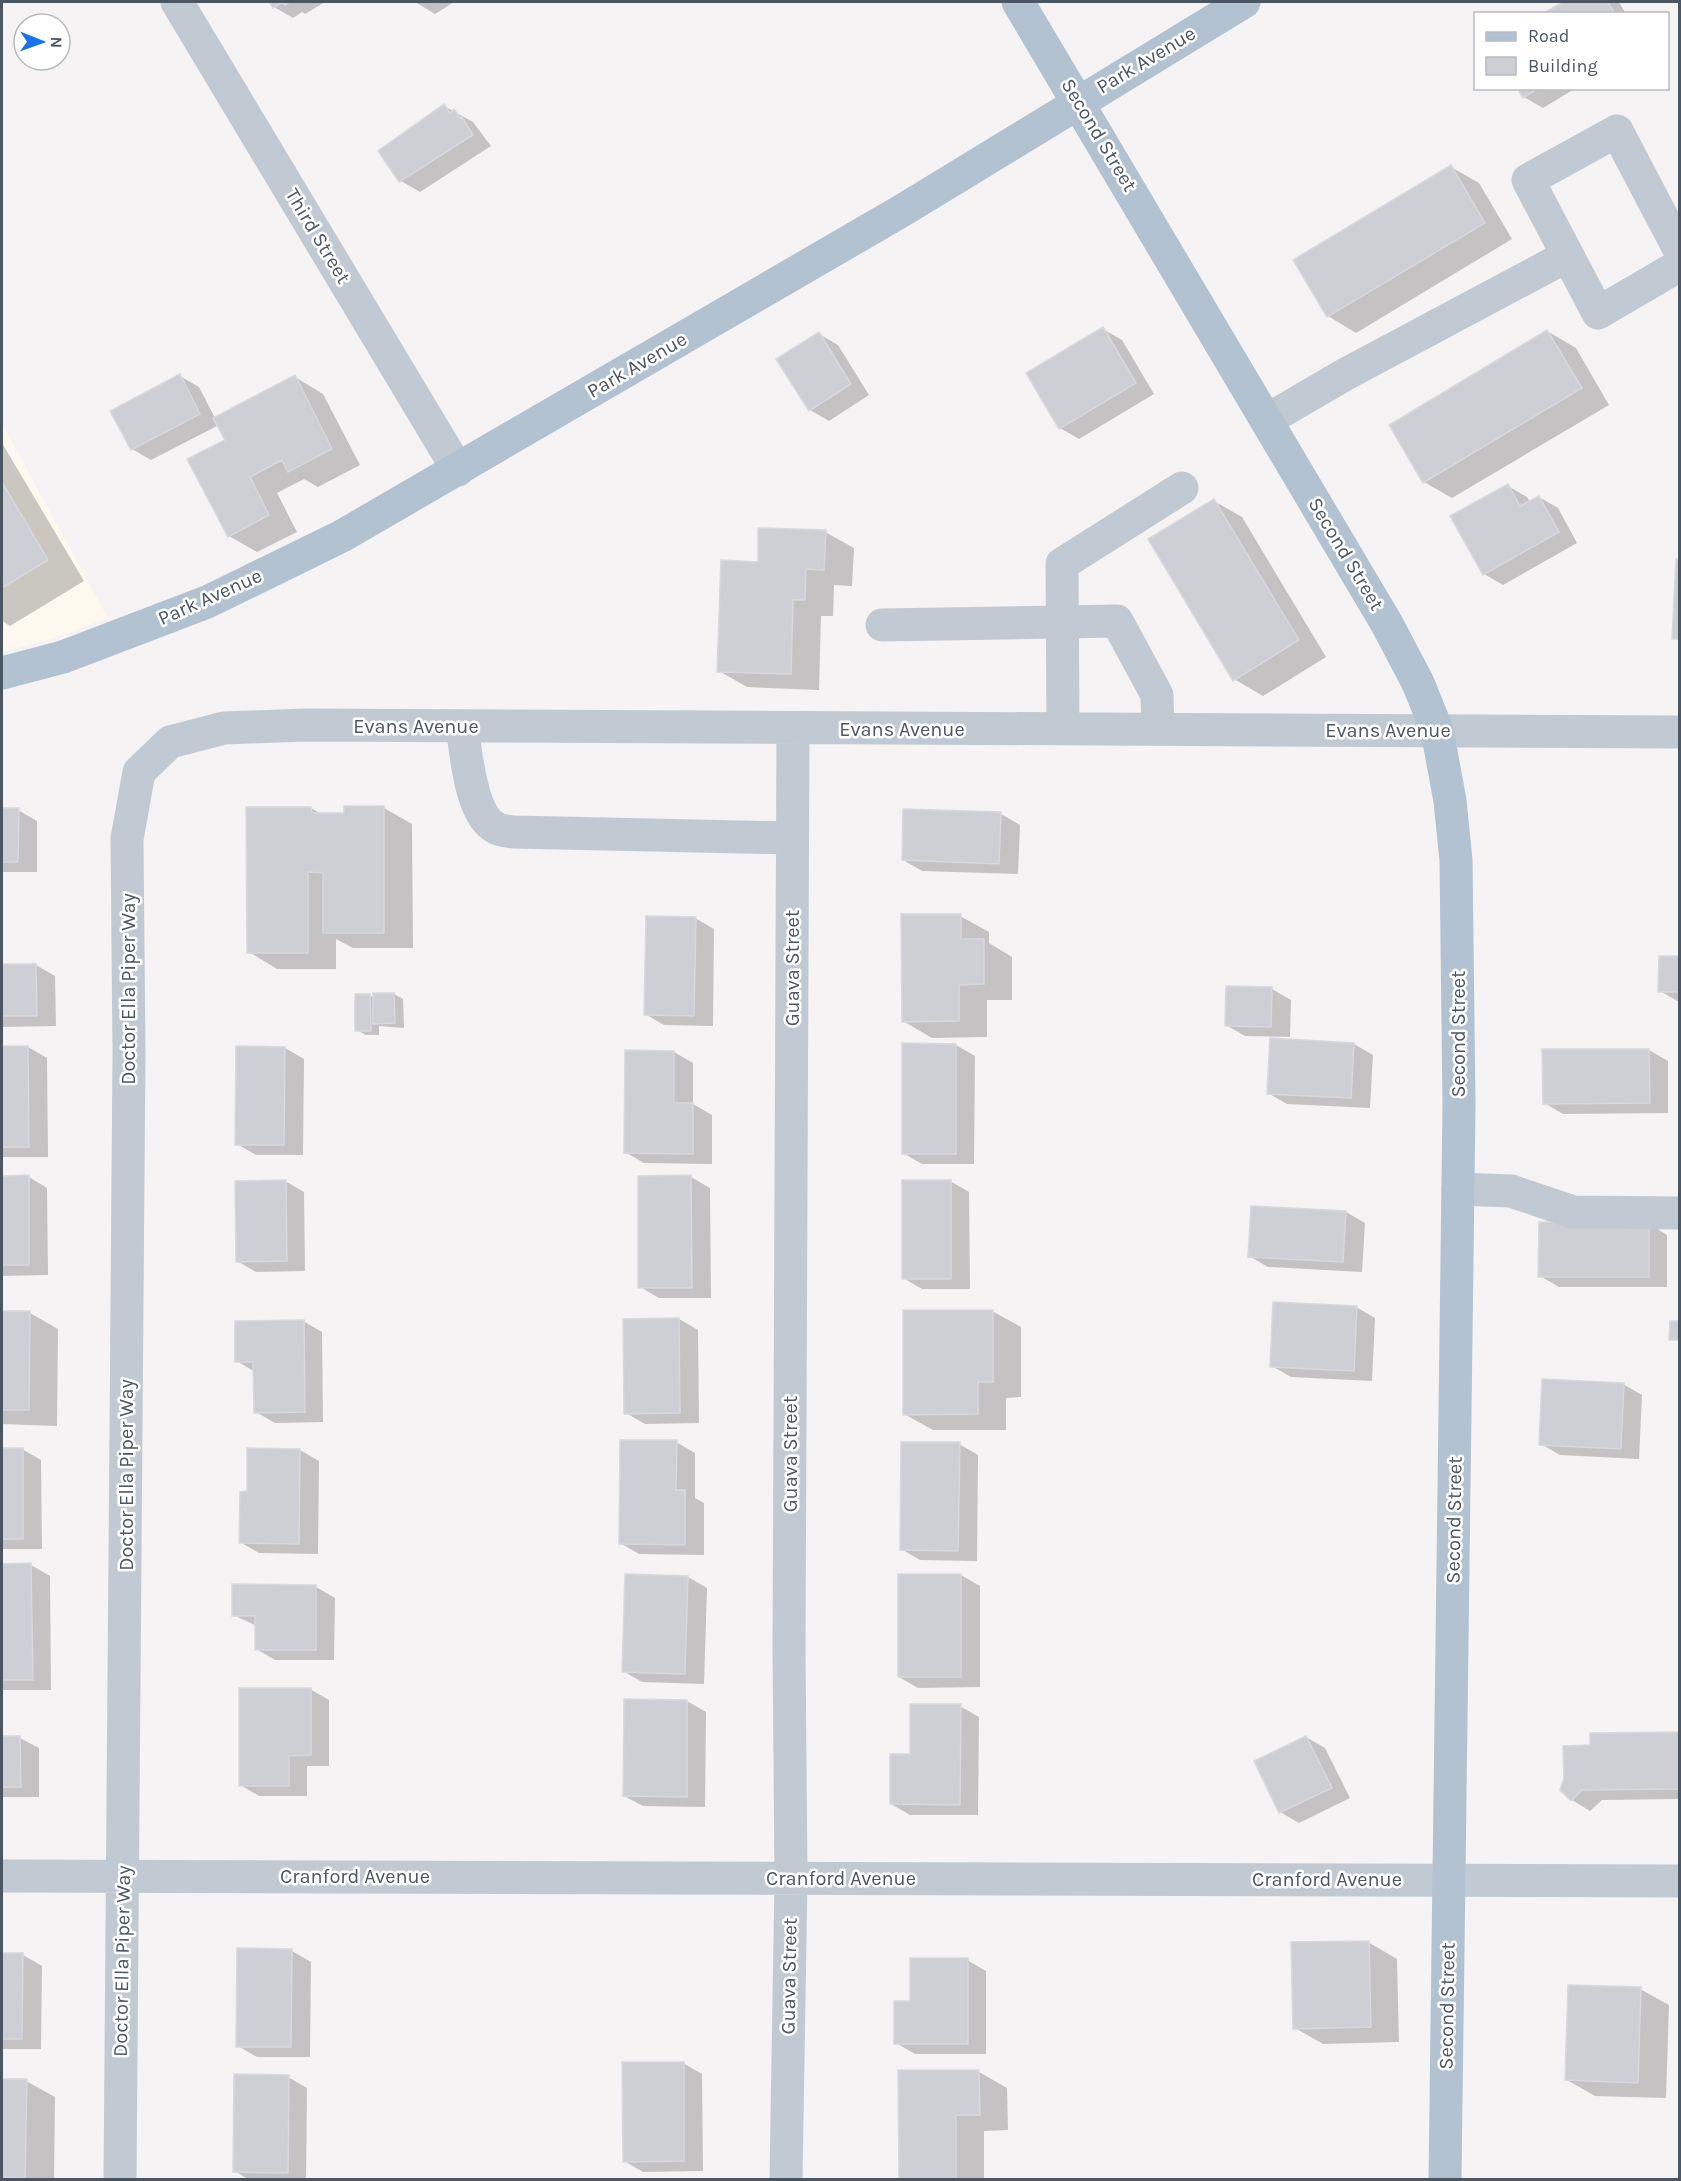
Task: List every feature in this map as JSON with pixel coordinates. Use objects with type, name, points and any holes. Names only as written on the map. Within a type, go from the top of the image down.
[{"type":"main road","name":"Second Street","points":[[1018,2],[1079,101],[1387,624],[1418,683],[1437,730],[1450,801],[1456,860],[1458,1189],[1445,2180]]},
{"type":"main road","name":"Park Avenue","points":[[2,673],[63,657],[207,602],[342,536],[903,210],[1244,2]]},
{"type":"street","name":"Third Street","points":[[177,2],[458,470]]},
{"type":"street","points":[[1680,251],[1617,132],[1528,180],[1598,313],[1680,265]]},
{"type":"street","points":[[1267,420],[1354,370],[1567,256]]},
{"type":"street","points":[[1063,729],[1062,564],[1182,488]]},
{"type":"street","points":[[882,625],[1118,621],[1157,695],[1158,729]]},
{"type":"street","points":[[462,726],[478,806],[486,820],[497,829],[514,832],[792,838]]},
{"type":"street","name":"Evans Avenue","points":[[139,772],[170,742],[224,728],[462,726],[1680,732]]},
{"type":"street","name":"Guava Street","points":[[786,2180],[791,1878],[789,1637],[793,728]]},
{"type":"street","name":"Doctor Ella Piper Way","points":[[120,2180],[129,1052],[127,839],[139,772]]},
{"type":"street","points":[[1458,1189],[1511,1191],[1573,1212],[1680,1213]]},
{"type":"street","name":"Cranford Avenue","points":[[2,1876],[1449,1878],[1680,1881]]},
{"type":"shaded area","points":[[2,423],[108,618],[55,638],[2,652]]},
{"type":"building","points":[[269,2],[283,2],[273,8]]},
{"type":"building","points":[[1563,2],[1608,2],[1614,12],[1546,12]]},
{"type":"building","points":[[1518,90],[1536,90],[1523,98]]},
{"type":"building","points":[[444,104],[450,113],[454,109],[460,118],[462,117],[473,135],[399,182],[378,151]]},
{"type":"building","points":[[1451,165],[1485,223],[1327,317],[1293,260]]},
{"type":"building","points":[[1103,327],[1136,383],[1059,429],[1026,373]]},
{"type":"building","points":[[1547,330],[1582,388],[1423,483],[1389,425]]},
{"type":"building","points":[[819,332],[851,384],[809,411],[776,359]]},
{"type":"building","points":[[180,374],[200,414],[131,450],[110,411]]},
{"type":"building","points":[[295,375],[332,449],[288,472],[282,460],[250,477],[269,515],[228,537],[187,459],[225,440],[213,418]]},
{"type":"building","points":[[2,482],[48,560],[2,588]]},
{"type":"building","points":[[1508,484],[1520,506],[1539,496],[1559,532],[1483,575],[1450,516]]},
{"type":"building","points":[[1214,499],[1299,640],[1233,681],[1148,539]]},
{"type":"building","points":[[758,528],[826,530],[824,570],[806,569],[805,600],[793,600],[791,674],[717,672],[721,560],[758,562]]},
{"type":"building","points":[[1676,559],[1680,560],[1680,639],[1672,639]]},
{"type":"building","points":[[344,806],[384,806],[384,933],[323,933],[323,873],[308,872],[308,953],[247,953],[246,807],[311,807],[312,813],[344,813]]},
{"type":"building","points":[[2,808],[19,808],[18,862],[2,862]]},
{"type":"building","points":[[903,809],[1001,812],[999,864],[902,860]]},
{"type":"building","points":[[901,914],[961,914],[961,939],[984,939],[984,984],[959,985],[959,1021],[902,1022]]},
{"type":"building","points":[[646,916],[696,917],[694,1016],[644,1015]]},
{"type":"building","points":[[1659,956],[1680,956],[1680,992],[1658,992]]},
{"type":"building","points":[[2,964],[36,964],[37,1016],[2,1016]]},
{"type":"building","points":[[1226,986],[1272,987],[1271,1027],[1225,1026]]},
{"type":"building","points":[[373,993],[394,993],[395,1023],[373,1024]]},
{"type":"building","points":[[355,994],[370,994],[371,1031],[355,1031]]},
{"type":"building","points":[[1270,1038],[1354,1043],[1351,1098],[1267,1094]]},
{"type":"building","points":[[902,1043],[956,1044],[956,1154],[902,1154]]},
{"type":"building","points":[[2,1046],[28,1046],[29,1147],[2,1147]]},
{"type":"building","points":[[236,1046],[285,1047],[284,1145],[235,1145]]},
{"type":"building","points":[[1542,1049],[1649,1049],[1650,1103],[1543,1104]]},
{"type":"building","points":[[625,1050],[674,1051],[674,1103],[693,1103],[693,1154],[624,1153]]},
{"type":"building","points":[[29,1175],[29,1265],[2,1265],[2,1176]]},
{"type":"building","points":[[691,1175],[692,1288],[638,1288],[638,1176]]},
{"type":"building","points":[[286,1180],[287,1261],[236,1262],[235,1181]]},
{"type":"building","points":[[902,1180],[951,1180],[951,1279],[902,1279]]},
{"type":"building","points":[[1251,1206],[1346,1211],[1343,1262],[1248,1257]]},
{"type":"building","points":[[1539,1222],[1649,1223],[1649,1277],[1538,1277]]},
{"type":"building","points":[[1273,1302],[1357,1306],[1354,1371],[1270,1367]]},
{"type":"building","points":[[903,1310],[993,1310],[993,1382],[978,1382],[978,1414],[903,1415]]},
{"type":"building","points":[[2,1311],[30,1311],[29,1410],[2,1410]]},
{"type":"building","points":[[679,1318],[680,1413],[624,1414],[623,1319]]},
{"type":"building","points":[[304,1320],[305,1412],[254,1413],[253,1362],[235,1362],[235,1321]]},
{"type":"building","points":[[1670,1321],[1680,1321],[1680,1340],[1669,1340]]},
{"type":"building","points":[[1542,1379],[1624,1383],[1621,1449],[1539,1445]]},
{"type":"building","points":[[620,1440],[677,1440],[676,1490],[685,1490],[685,1545],[619,1544]]},
{"type":"building","points":[[901,1442],[960,1442],[958,1551],[900,1550]]},
{"type":"building","points":[[2,1448],[23,1448],[23,1539],[2,1539]]},
{"type":"building","points":[[247,1448],[300,1449],[299,1544],[239,1543],[240,1492],[247,1491]]},
{"type":"building","points":[[31,1563],[33,1680],[2,1680],[2,1564]]},
{"type":"building","points":[[625,1574],[688,1576],[685,1674],[622,1672]]},
{"type":"building","points":[[898,1574],[961,1574],[961,1677],[898,1677]]},
{"type":"building","points":[[232,1584],[316,1585],[316,1650],[255,1650],[255,1616],[232,1616]]},
{"type":"building","points":[[239,1688],[311,1688],[311,1755],[289,1756],[289,1786],[239,1786]]},
{"type":"building","points":[[624,1699],[687,1700],[687,1797],[623,1796]]},
{"type":"building","points":[[910,1704],[961,1704],[960,1805],[890,1804],[890,1754],[910,1754]]},
{"type":"building","points":[[1680,1732],[1680,1789],[1582,1790],[1571,1801],[1560,1790],[1564,1778],[1563,1746],[1590,1745],[1590,1733]]},
{"type":"building","points":[[2,1736],[20,1736],[21,1787],[2,1787]]},
{"type":"building","points":[[1306,1736],[1332,1788],[1279,1813],[1254,1761]]},
{"type":"building","points":[[1369,1941],[1371,2027],[1293,2029],[1291,1942]]},
{"type":"building","points":[[237,1948],[292,1949],[291,2047],[236,2047]]},
{"type":"building","points":[[2,1953],[23,1953],[22,2039],[2,2039]]},
{"type":"building","points":[[910,1958],[968,1958],[968,2044],[894,2044],[894,2001],[910,2001]]},
{"type":"building","points":[[1568,1985],[1641,1987],[1638,2083],[1565,2080]]},
{"type":"building","points":[[622,2062],[684,2062],[684,2161],[623,2162]]},
{"type":"building","points":[[898,2070],[979,2070],[980,2115],[956,2115],[956,2179],[899,2179]]},
{"type":"building","points":[[234,2074],[289,2075],[288,2173],[233,2172]]},
{"type":"building","points":[[2,2079],[27,2079],[25,2178],[2,2177]]}]
